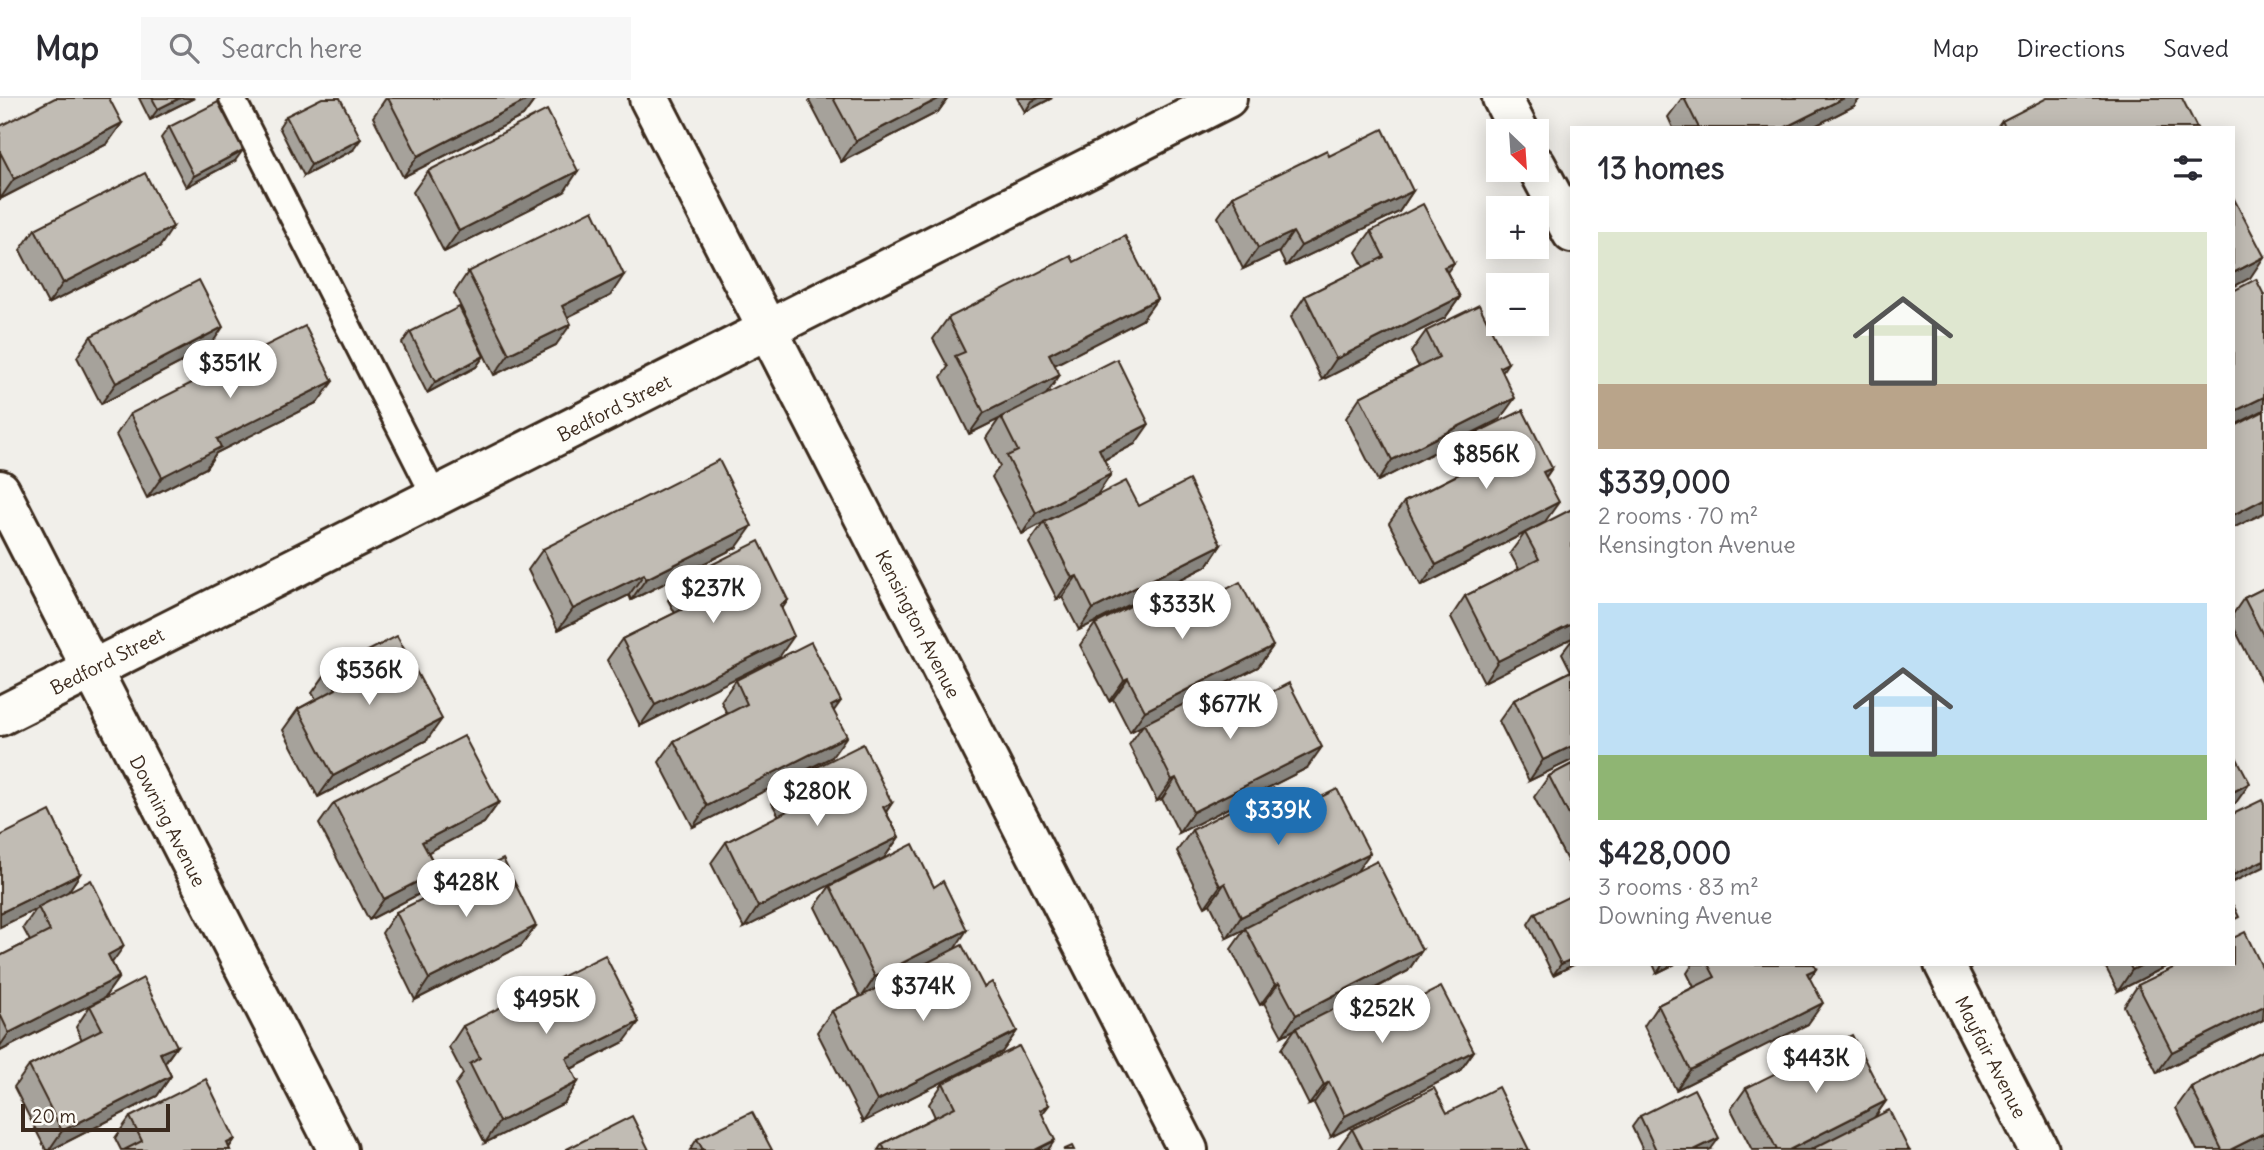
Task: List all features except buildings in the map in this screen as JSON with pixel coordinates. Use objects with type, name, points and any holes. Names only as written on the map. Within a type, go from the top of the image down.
[{"type":"street","name":"Kensington Avenue","points":[[649,98],[1188,1150]]},
{"type":"street","name":"Bedford Street","points":[[0,716],[1227,98]]},
{"type":"street","points":[[1503,98],[1514,119]]},
{"type":"street","points":[[1545,182],[1570,229]]},
{"type":"street","name":"Downing Avenue","points":[[0,490],[338,1150]]},
{"type":"street","name":"Mayfair Avenue","points":[[1945,966],[2039,1150]]},
{"type":"lane","points":[[232,98],[435,497]]}]
